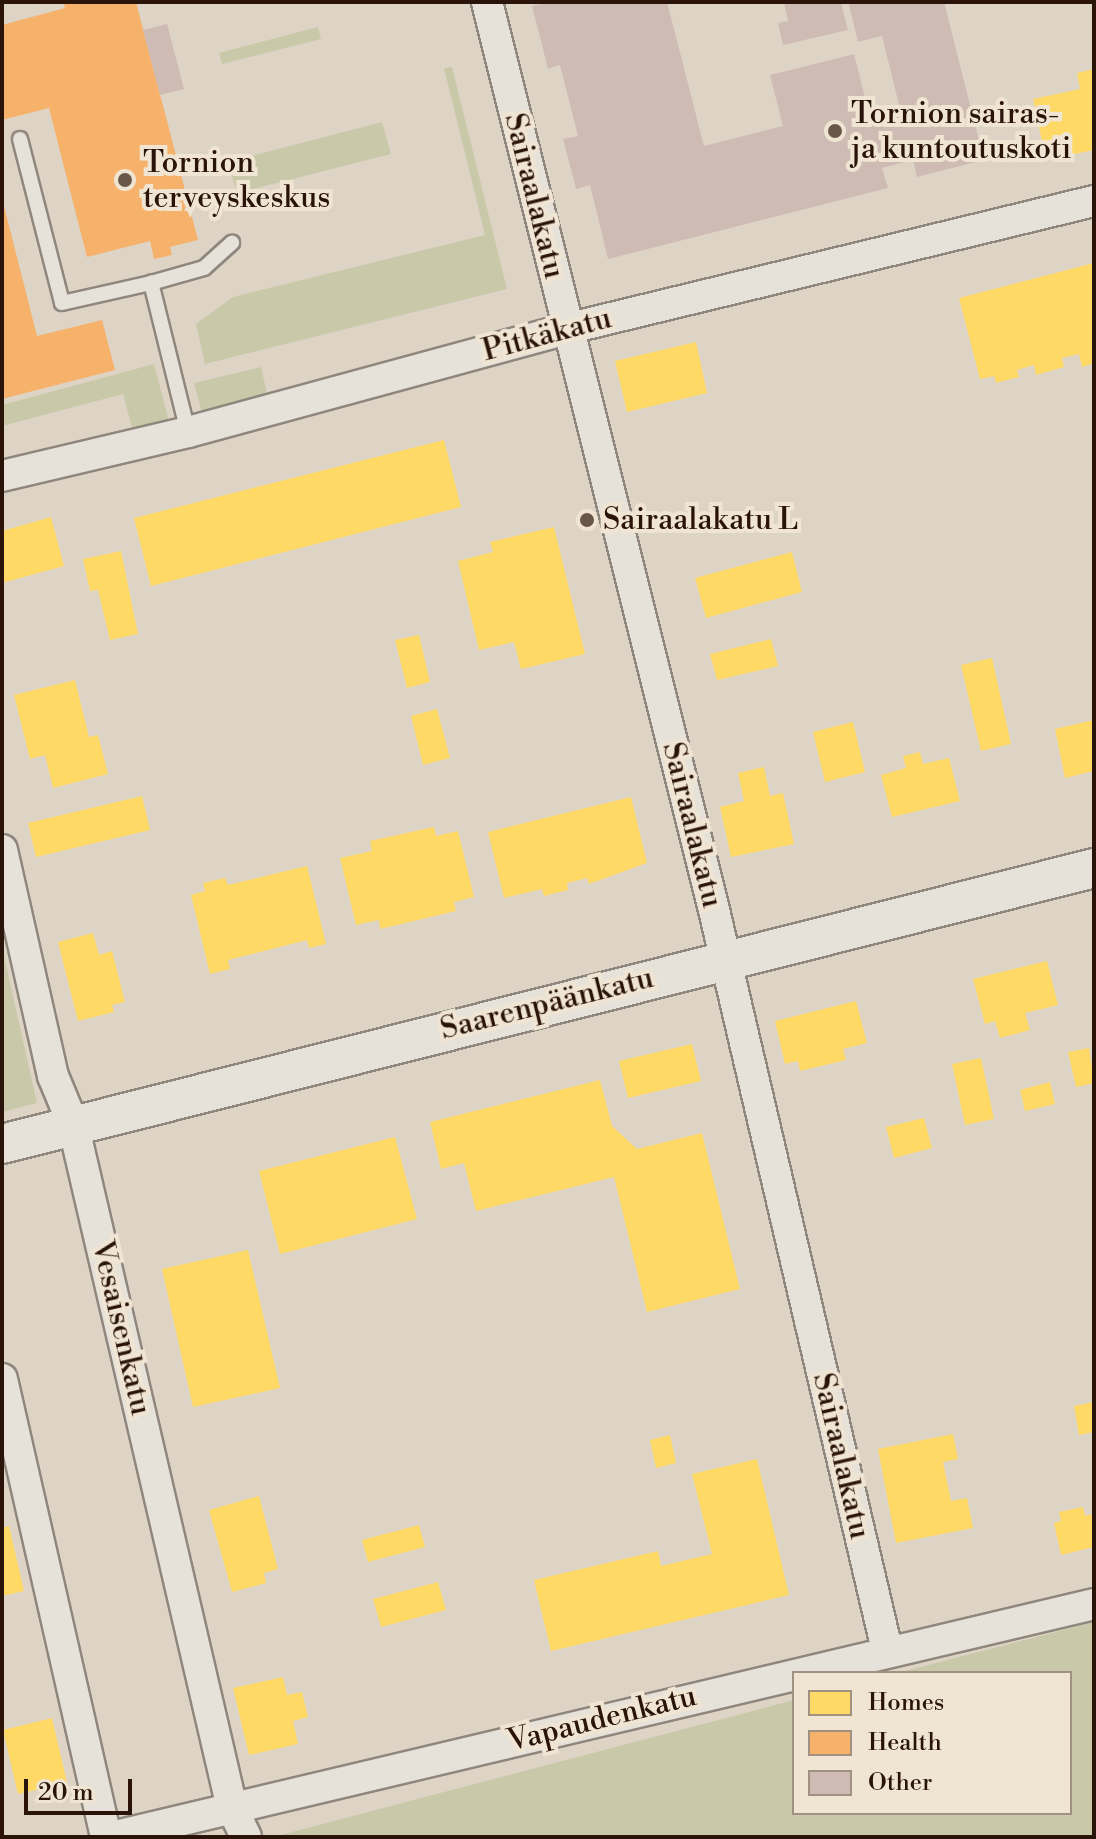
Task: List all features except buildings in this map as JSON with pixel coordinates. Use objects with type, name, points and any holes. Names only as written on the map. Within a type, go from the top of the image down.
[{"type":"street","name":"Sairaalakatu","points":[[487,2],[724,959],[887,1650]]},
{"type":"street","name":"Pitkäkatu","points":[[2,476],[188,432],[566,329],[1094,201]]},
{"type":"street","name":"Vesaisenkatu","points":[[2,850],[53,1076],[73,1124],[232,1808],[246,1837]]},
{"type":"street","name":"Saarenpäänkatu","points":[[2,1144],[724,959],[1094,868]]},
{"type":"street","points":[[2,1379],[108,1837]]},
{"type":"street","name":"Vapaudenkatu","points":[[800,1671],[1094,1604]]},
{"type":"street","name":"Vapaudenkatu","points":[[108,1837],[792,1673]]},
{"type":"lane","points":[[20,139],[62,303],[204,268],[232,243]]},
{"type":"lane","points":[[151,283],[188,432]]},
{"type":"green space","points":[[318,27],[321,39],[222,64],[219,53]]},
{"type":"green space","points":[[452,67],[507,289],[205,364],[196,324],[233,297],[485,235],[444,68]]},
{"type":"green space","points":[[382,122],[391,154],[237,193],[228,162]]},
{"type":"green space","points":[[154,364],[169,421],[133,431],[123,394],[2,426],[2,405]]},
{"type":"green space","points":[[261,367],[268,398],[202,413],[194,383]]},
{"type":"green space","points":[[2,947],[37,1103],[2,1112]]},
{"type":"green space","points":[[1094,1622],[1094,1837],[273,1837],[792,1701],[792,1815],[1072,1815],[1072,1671],[905,1671]]},
{"type":"place","name":"Tornion sairas- ja kuntoutuskoti","points":[[835,131]]},
{"type":"place","name":"Tornion terveyskeskus","points":[[125,180]]},
{"type":"place","name":"Sairaalakatu L","points":[[587,520]]}]
